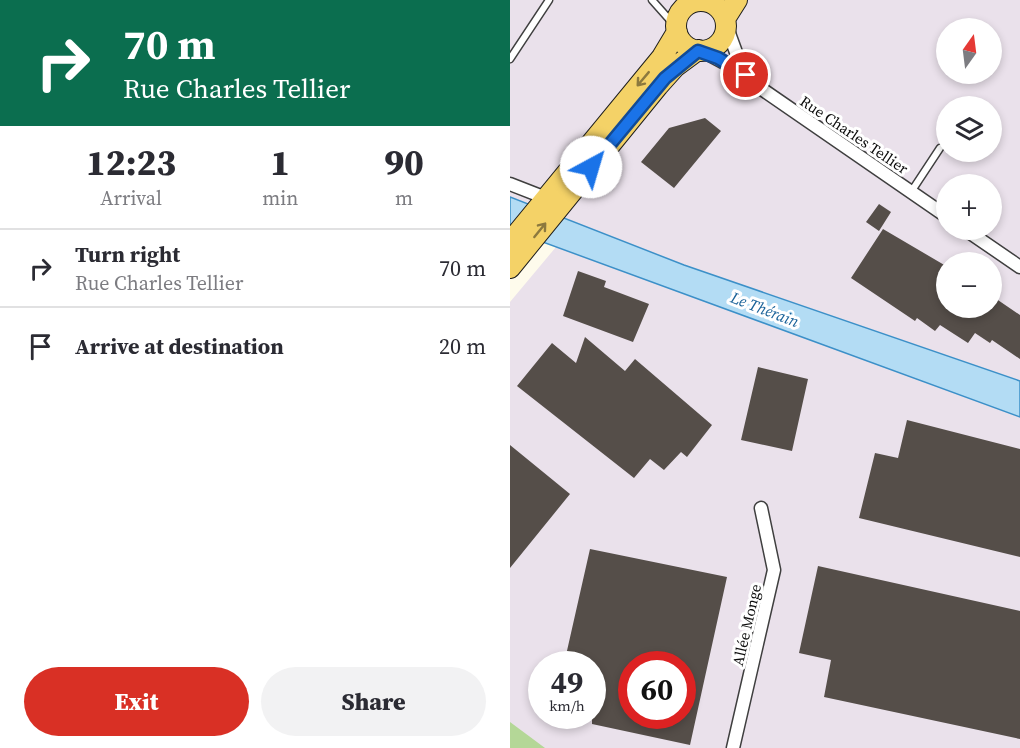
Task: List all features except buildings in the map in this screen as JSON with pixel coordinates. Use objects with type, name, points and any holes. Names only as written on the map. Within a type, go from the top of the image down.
[{"type":"main road","points":[[551,204],[681,62],[719,43],[737,0]]},
{"type":"main road","points":[[510,268],[517,246],[662,57],[677,29],[683,9],[700,1],[719,8],[726,22]]},
{"type":"main road","points":[[677,29],[684,43],[700,51]]},
{"type":"street","name":"Rue Charles Tellier","points":[[726,22],[746,75]]},
{"type":"street","name":"Rue Charles Tellier","points":[[700,51],[746,75],[767,94],[936,209]]},
{"type":"street","points":[[510,184],[551,204]]},
{"type":"street","points":[[981,240],[1020,267]]},
{"type":"street","name":"Allée Monge","points":[[733,748],[774,570],[761,508]]},
{"type":"lane","points":[[510,59],[549,0]]},
{"type":"lane","points":[[652,0],[677,29]]},
{"type":"lane","points":[[911,192],[936,154]]},
{"type":"shaded area","points":[[510,0],[1020,0],[1020,748],[510,748],[510,302],[556,247],[510,229]]},
{"type":"green space","points":[[510,722],[545,748],[510,748]]},
{"type":"water","name":"Le Thérain","points":[[510,197],[684,265],[1020,381],[1020,417],[510,230]]},
{"type":"route","points":[[591,167],[665,78],[691,55],[698,51],[707,52],[746,75]]}]
